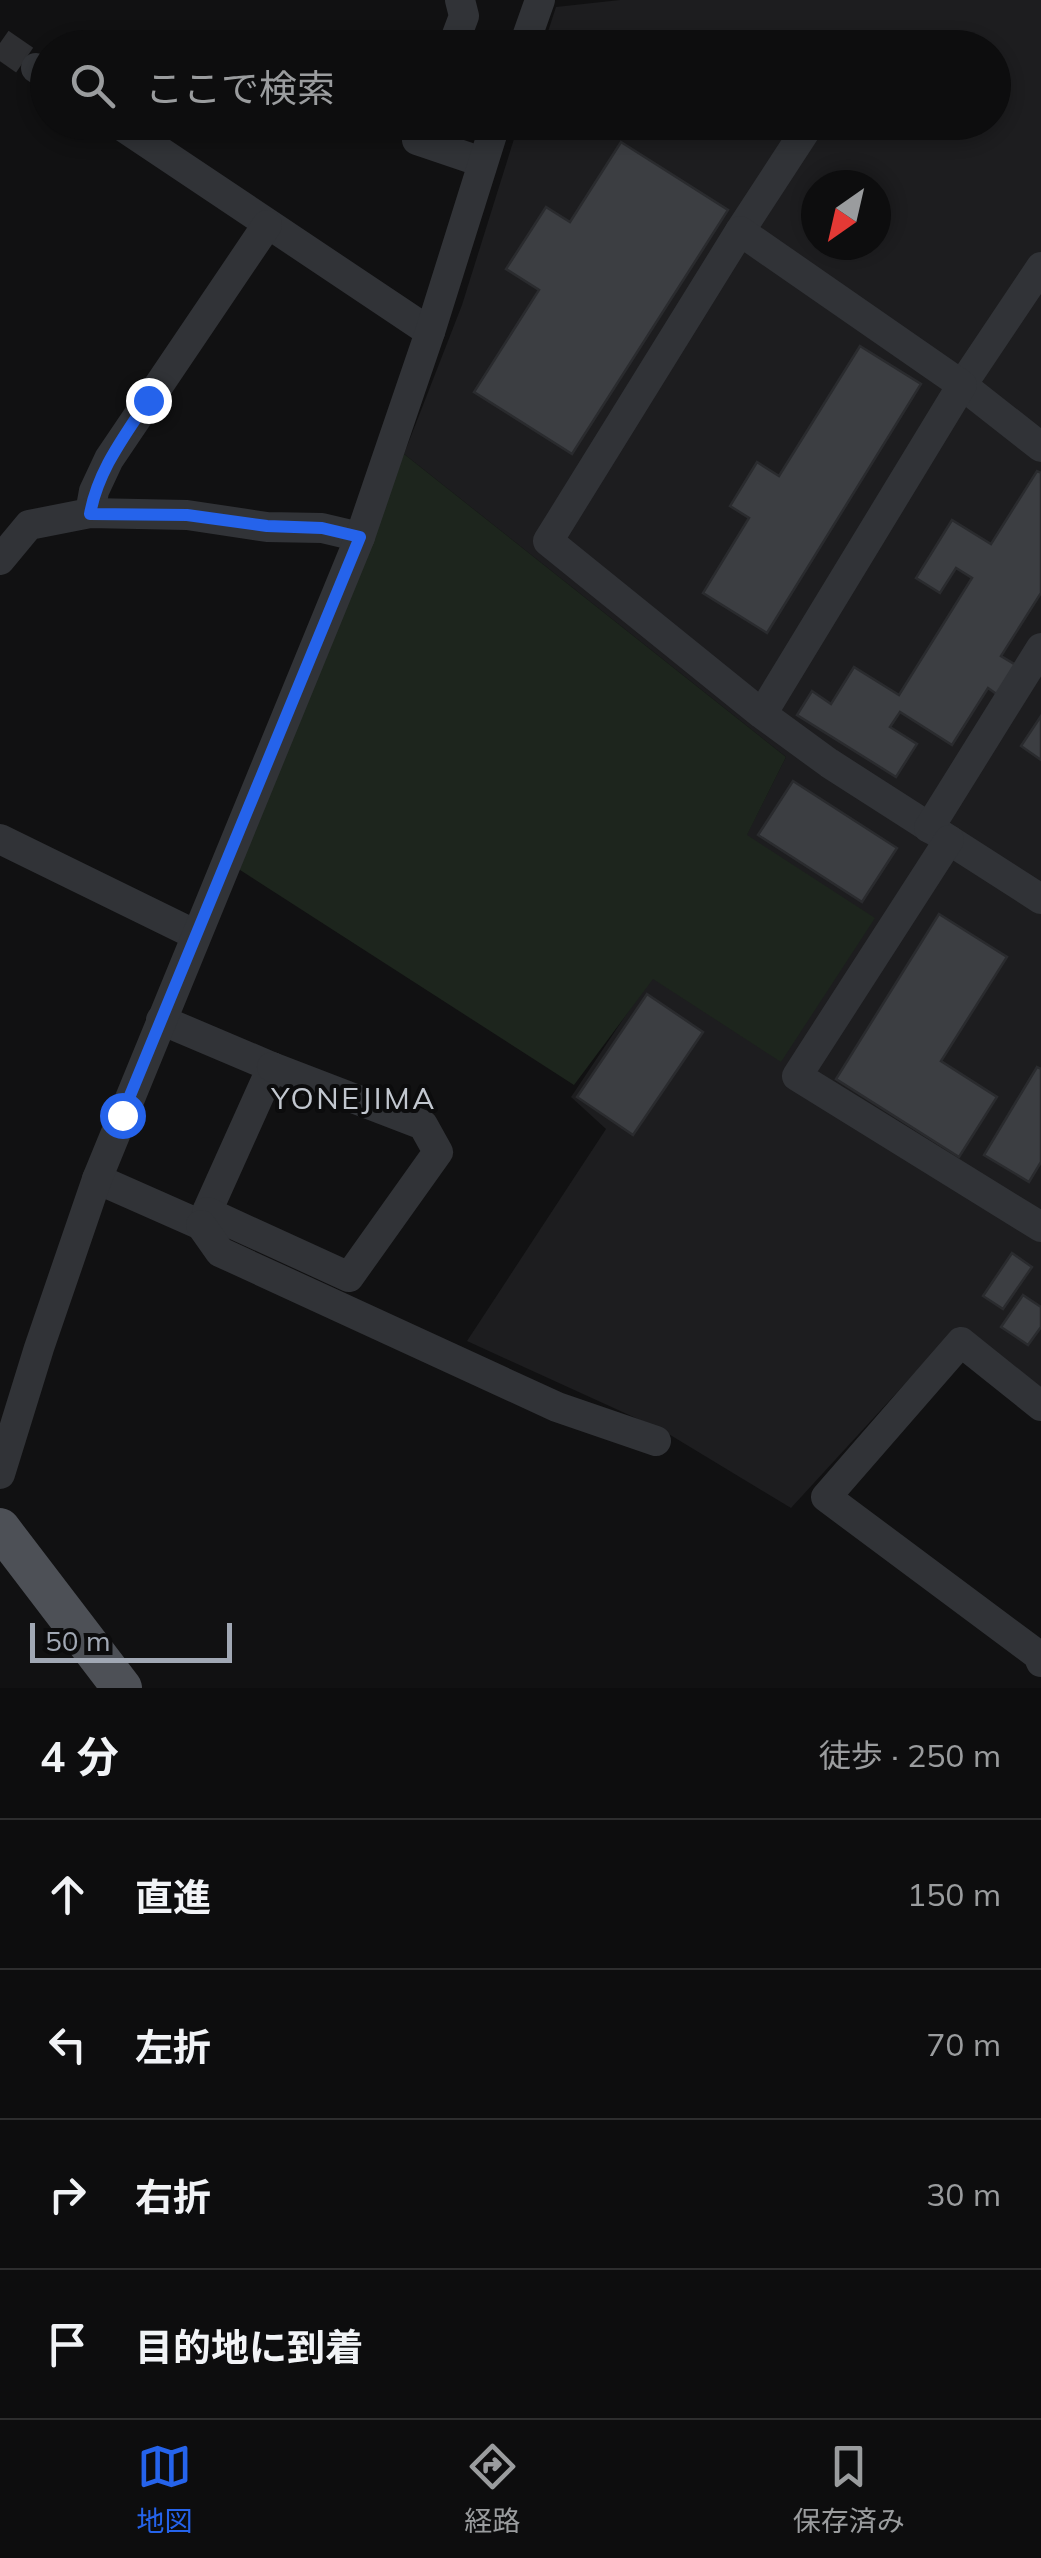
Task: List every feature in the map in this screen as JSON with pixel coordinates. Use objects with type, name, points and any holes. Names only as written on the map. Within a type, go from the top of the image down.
[{"type":"main road","points":[[0,1528],[122,1688]]},
{"type":"street","points":[[459,30],[464,16],[460,0]]},
{"type":"street","points":[[529,30],[540,0]]},
{"type":"street","points":[[142,140],[430,332]]},
{"type":"street","points":[[417,140],[482,162]]},
{"type":"street","points":[[0,1474],[38,1348],[97,1178],[360,537],[490,140]]},
{"type":"street","points":[[799,140],[548,541],[762,714],[829,763],[1041,899]]},
{"type":"street","points":[[90,514],[94,491],[109,459],[267,225]]},
{"type":"street","points":[[740,231],[962,385],[1041,447]]},
{"type":"street","points":[[762,714],[962,385],[1041,268]]},
{"type":"street","points":[[0,560],[29,525],[90,514],[187,515],[267,526],[322,528],[360,537]]},
{"type":"street","points":[[1041,648],[939,834],[797,1076],[1041,1226]]},
{"type":"street","points":[[0,839],[196,936]]},
{"type":"street","points":[[97,1178],[349,1277],[438,1152],[424,1125],[161,1020]]},
{"type":"street","points":[[272,1067],[204,1219],[220,1252],[557,1407],[656,1441]]},
{"type":"street","points":[[1041,1406],[960,1342],[826,1498],[1038,1655],[1041,1662]]},
{"type":"shaded area","points":[[620,0],[1041,0],[1041,1388],[957,1327],[791,1508],[662,1430],[467,1341],[606,1129],[571,1097],[747,834],[786,757],[404,454],[462,305],[514,140],[1011,140],[1011,30],[549,30],[556,7]]},
{"type":"shaded area","points":[[404,454],[786,757],[747,835],[875,918],[781,1062],[653,979],[574,1085],[237,868]]},
{"type":"building","points":[[621,142],[728,210],[572,454],[474,392],[539,290],[506,269],[546,207],[570,222]]},
{"type":"building","points":[[860,346],[921,384],[767,633],[703,593],[749,518],[730,506],[757,462],[779,476]]},
{"type":"building","points":[[1037,471],[1041,473],[1041,593],[1001,656],[1021,668],[1002,698],[988,688],[952,745],[900,712],[890,727],[917,744],[896,777],[797,715],[812,691],[831,704],[854,667],[899,695],[972,578],[956,568],[940,593],[916,578],[952,520],[991,544]]},
{"type":"building","points":[[1041,716],[1041,760],[1021,746]]},
{"type":"building","points":[[793,781],[897,848],[862,902],[758,835]]},
{"type":"building","points":[[939,914],[1007,957],[941,1061],[997,1097],[959,1157],[836,1079]]},
{"type":"building","points":[[647,994],[703,1032],[633,1135],[577,1097]]},
{"type":"building","points":[[1037,1067],[1041,1069],[1041,1162],[1029,1182],[984,1155]]},
{"type":"building","points":[[1012,1253],[1032,1267],[1003,1309],[983,1296]]},
{"type":"building","points":[[1023,1295],[1041,1307],[1041,1327],[1028,1345],[1001,1327]]},
{"type":"tunnel","points":[[0,43],[30,64]]},
{"type":"district","name":"YONEJIMA","points":[[354,1099]]},
{"type":"route","points":[[122,1115],[360,537],[322,528],[267,526],[187,515],[90,514],[94,491],[109,459],[148,400]]}]
